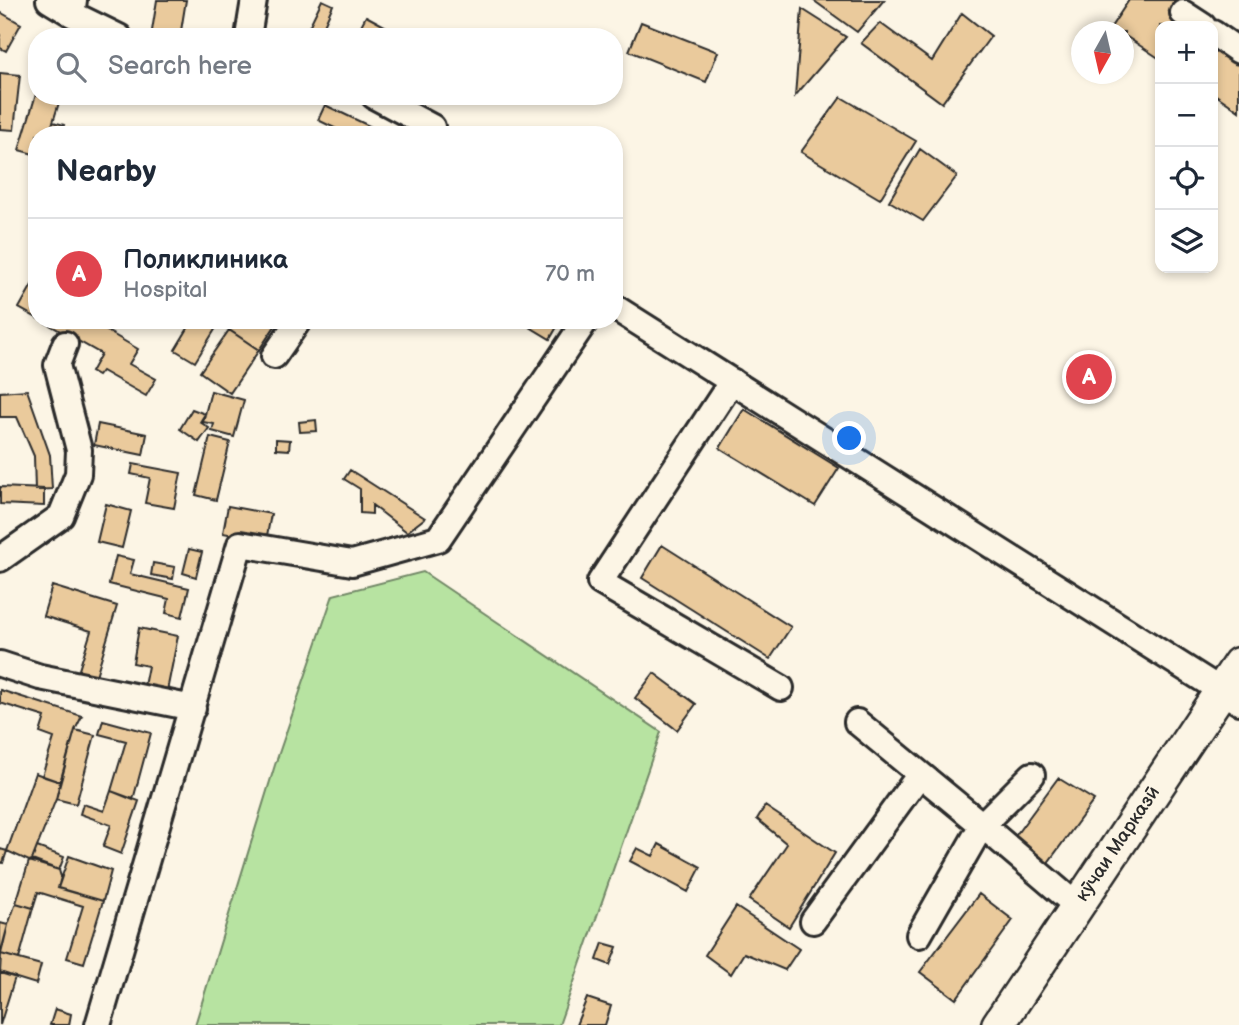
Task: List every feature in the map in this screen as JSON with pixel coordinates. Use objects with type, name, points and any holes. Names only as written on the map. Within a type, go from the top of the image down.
[{"type":"main road","name":"кӯчаи Марказӣ","points":[[998,1025],[1077,906],[1230,696],[1239,664]]},
{"type":"street","points":[[49,0],[73,7],[105,28]]},
{"type":"street","points":[[249,28],[254,0]]},
{"type":"street","points":[[1218,36],[1239,51]]},
{"type":"street","points":[[391,105],[430,126]]},
{"type":"street","points":[[623,313],[1230,696]]},
{"type":"street","points":[[274,356],[293,329]]},
{"type":"street","points":[[98,1025],[240,544],[352,563],[438,539],[580,329]]},
{"type":"street","points":[[0,559],[61,516],[78,474],[79,450],[57,365],[65,344]]},
{"type":"street","points":[[732,381],[600,582],[781,688]]},
{"type":"street","points":[[0,664],[40,677],[193,708]]},
{"type":"street","points":[[857,722],[1077,906]]},
{"type":"street","points":[[813,921],[920,774]]},
{"type":"street","points":[[919,935],[982,825],[1032,775]]},
{"type":"green space","points":[[423,572],[661,732],[559,1025],[195,1025],[275,765],[333,595]]},
{"type":"building","points":[[157,0],[186,0],[181,28],[152,28]]},
{"type":"building","points":[[322,0],[333,5],[324,25],[330,28],[308,28]]},
{"type":"building","points":[[813,0],[884,0],[857,32]]},
{"type":"building","points":[[1129,0],[1180,0],[1169,11],[1184,21],[1155,21],[1155,56],[1134,42],[1134,21],[1115,21]]},
{"type":"building","points":[[802,9],[846,37],[795,96]]},
{"type":"building","points":[[0,12],[21,24],[6,51],[0,48]]},
{"type":"building","points":[[962,13],[991,36],[942,103],[861,43],[880,23],[932,61]]},
{"type":"building","points":[[366,16],[388,28],[360,28]]},
{"type":"building","points":[[641,22],[718,52],[706,82],[629,51]]},
{"type":"building","points":[[1218,43],[1239,58],[1239,111],[1218,96]]},
{"type":"building","points":[[0,73],[20,75],[14,130],[0,129]]},
{"type":"building","points":[[841,97],[916,141],[880,199],[801,152]]},
{"type":"building","points":[[33,105],[58,105],[52,126],[28,126],[28,152],[19,150]]},
{"type":"building","points":[[325,105],[369,126],[330,126],[318,120]]},
{"type":"building","points":[[920,149],[957,176],[923,221],[889,201]]},
{"type":"building","points":[[28,292],[28,313],[19,308]]},
{"type":"building","points":[[57,329],[104,329],[138,349],[129,364],[156,379],[146,396],[102,371],[98,376],[91,372],[101,354]]},
{"type":"building","points":[[188,329],[215,329],[195,362],[175,350]]},
{"type":"building","points":[[228,329],[273,329],[259,350]]},
{"type":"building","points":[[533,329],[556,329],[550,339]]},
{"type":"building","points":[[229,330],[259,350],[230,393],[200,372]]},
{"type":"building","points":[[27,390],[50,455],[52,489],[35,490],[34,456],[17,417],[0,417],[0,392]]},
{"type":"building","points":[[211,391],[244,400],[234,437],[212,431],[214,424],[203,422]]},
{"type":"building","points":[[192,409],[205,414],[200,422],[209,428],[199,442],[180,429]]},
{"type":"building","points":[[744,409],[839,468],[815,506],[720,448]]},
{"type":"building","points":[[316,420],[317,431],[300,432],[299,422]]},
{"type":"building","points":[[98,424],[147,434],[143,455],[94,445]]},
{"type":"building","points":[[210,437],[230,442],[216,500],[196,495]]},
{"type":"building","points":[[276,439],[290,440],[289,450],[276,449]]},
{"type":"building","points":[[133,464],[181,473],[174,508],[145,503],[150,478],[131,474]]},
{"type":"building","points":[[350,470],[425,518],[407,532],[372,505],[372,514],[360,513],[360,489],[344,479]]},
{"type":"building","points":[[0,487],[44,489],[44,506],[0,504]]},
{"type":"building","points":[[106,504],[131,511],[122,548],[97,542]]},
{"type":"building","points":[[228,506],[271,514],[266,541],[223,533]]},
{"type":"building","points":[[662,545],[791,627],[770,659],[642,578]]},
{"type":"building","points":[[189,549],[202,552],[196,577],[183,573]]},
{"type":"building","points":[[116,556],[134,560],[130,574],[189,588],[182,617],[166,613],[169,599],[109,584]]},
{"type":"building","points":[[153,563],[175,567],[173,579],[151,575]]},
{"type":"building","points":[[52,586],[117,606],[95,679],[78,673],[91,631],[43,616]]},
{"type":"building","points":[[139,628],[178,636],[167,691],[144,686],[148,666],[133,663]]},
{"type":"building","points":[[654,673],[696,704],[677,730],[635,698]]},
{"type":"building","points":[[0,690],[82,716],[75,730],[60,782],[42,776],[54,738],[40,733],[45,717],[0,703]]},
{"type":"building","points":[[103,720],[151,733],[133,800],[111,791],[126,741],[99,734]]},
{"type":"building","points":[[75,730],[95,735],[76,804],[56,799]]},
{"type":"building","points":[[35,773],[60,782],[56,799],[32,860],[29,861],[7,851]]},
{"type":"building","points":[[1058,778],[1094,800],[1047,864],[1013,839]]},
{"type":"building","points":[[111,791],[139,801],[121,854],[103,847],[111,825],[80,814],[83,804],[104,811]]},
{"type":"building","points":[[765,806],[835,853],[789,927],[749,900],[787,844],[757,819]]},
{"type":"building","points":[[659,844],[701,867],[688,892],[630,861],[637,848],[653,856]]},
{"type":"building","points":[[37,847],[64,857],[59,870],[32,860]]},
{"type":"building","points":[[0,849],[7,851],[3,863],[0,862]]},
{"type":"building","points":[[69,856],[111,871],[103,901],[58,888]]},
{"type":"building","points":[[29,861],[59,870],[61,877],[58,888],[103,901],[84,963],[67,958],[83,906],[38,892],[33,908],[16,903]]},
{"type":"building","points":[[979,894],[1013,920],[956,999],[920,972]]},
{"type":"building","points":[[16,903],[33,908],[19,959],[1,954]]},
{"type":"building","points":[[736,907],[799,949],[785,970],[744,953],[731,974],[705,955]]},
{"type":"building","points":[[0,923],[8,925],[0,955]]},
{"type":"building","points":[[603,943],[617,947],[610,965],[597,960]]},
{"type":"building","points":[[1,954],[41,965],[36,984],[0,973]]},
{"type":"building","points":[[0,972],[15,977],[0,1025]]},
{"type":"building","points":[[587,998],[611,1006],[605,1025],[576,1025]]},
{"type":"building","points":[[55,1009],[71,1014],[69,1025],[50,1025]]},
{"type":"place","name":"Поликлиника","points":[[1089,377]]}]
